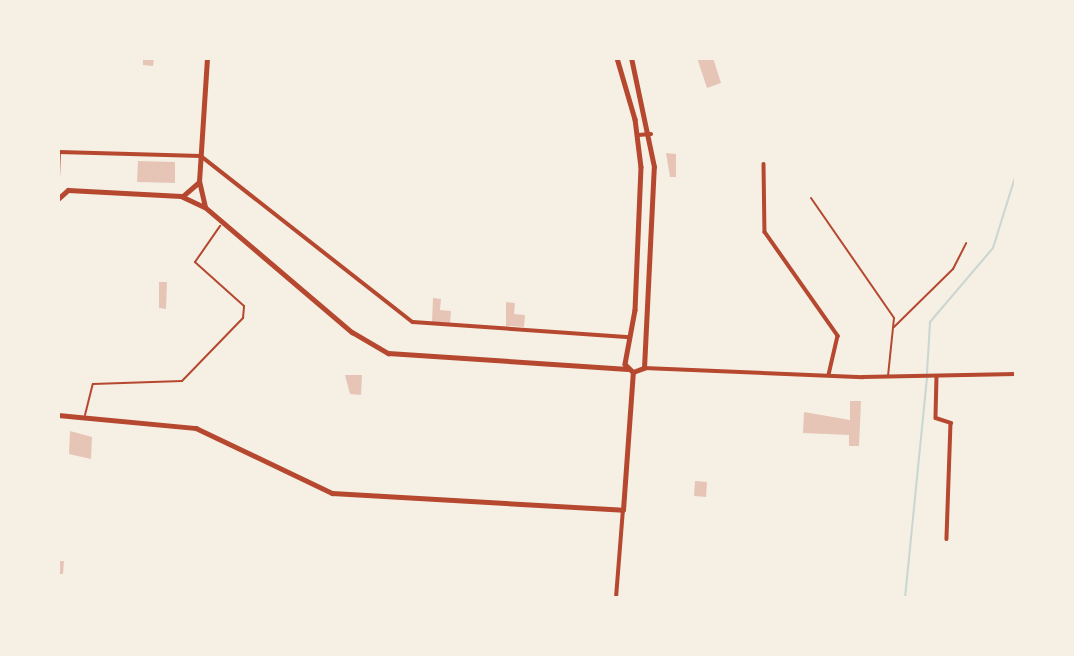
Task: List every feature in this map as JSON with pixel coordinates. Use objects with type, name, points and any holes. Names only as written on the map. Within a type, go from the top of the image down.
[{"type":"street","points":[[207,58],[199,182],[205,207],[220,226],[377,350],[630,370],[644,368],[888,376],[1016,374]]},
{"type":"street","points":[[616,598],[635,310],[638,135],[617,58]]},
{"type":"street","points":[[631,58],[650,134],[648,310],[644,368]]},
{"type":"street","points":[[638,135],[650,134]]},
{"type":"street","points":[[58,178],[59,152],[201,156],[413,323],[632,337]]},
{"type":"street","points":[[764,164],[765,232],[838,336],[829,375]]},
{"type":"street","points":[[58,199],[68,190],[191,195],[199,182]]},
{"type":"street","points":[[181,196],[205,207]]},
{"type":"street","points":[[635,310],[648,310]]},
{"type":"street","points":[[937,376],[936,418],[951,423],[947,539]]},
{"type":"street","points":[[58,415],[196,428],[332,493],[623,510]]},
{"type":"lane","points":[[811,198],[870,275],[893,328],[888,376]]},
{"type":"lane","points":[[85,416],[93,384],[174,385],[243,318],[244,306],[195,262],[220,226]]},
{"type":"lane","points":[[893,328],[953,269],[967,243]]},
{"type":"building","points":[[143,58],[154,58],[153,66],[143,65]]},
{"type":"building","points":[[697,58],[713,58],[721,83],[707,88]]},
{"type":"building","points":[[666,153],[676,154],[676,177],[670,177]]},
{"type":"building","points":[[138,161],[175,162],[175,183],[137,182]]},
{"type":"building","points":[[159,282],[167,282],[166,309],[159,308]]},
{"type":"building","points":[[433,298],[441,299],[440,310],[451,311],[450,323],[432,322]]},
{"type":"building","points":[[506,302],[515,303],[514,314],[525,315],[524,327],[506,326]]},
{"type":"building","points":[[345,375],[362,375],[361,395],[350,394]]},
{"type":"building","points":[[850,401],[861,401],[859,446],[849,446],[849,435],[803,433],[804,412],[850,420]]},
{"type":"building","points":[[70,431],[92,437],[91,459],[69,454]]},
{"type":"building","points":[[695,481],[707,482],[706,497],[694,496]]},
{"type":"building","points":[[58,561],[64,561],[63,574],[58,574]]},
{"type":"waterway","points":[[927,373],[930,322],[993,248],[1016,174]]},
{"type":"waterway","points":[[905,598],[927,378]]}]
